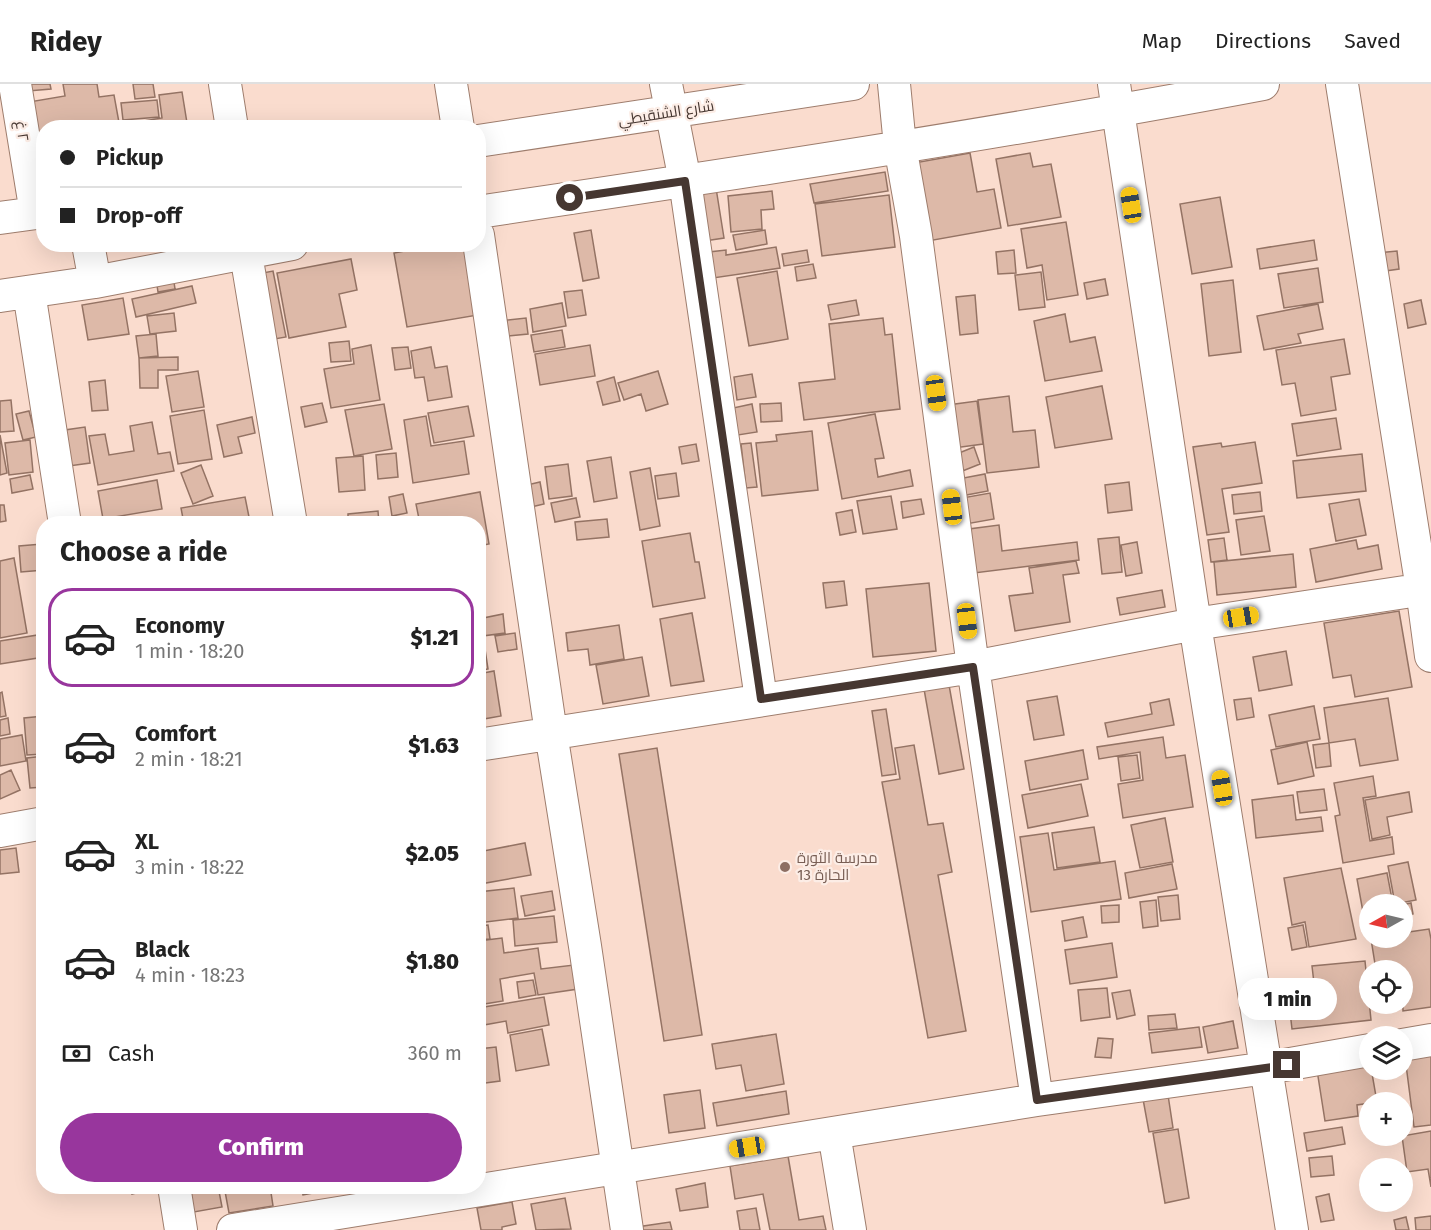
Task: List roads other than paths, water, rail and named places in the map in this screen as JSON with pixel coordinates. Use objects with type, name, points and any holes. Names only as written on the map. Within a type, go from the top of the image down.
[{"type":"street","name":"٢ غ","points":[[15,84],[36,192]]},
{"type":"street","points":[[225,84],[231,120]]},
{"type":"street","points":[[451,84],[457,120]]},
{"type":"street","name":"شارع الشنقيطي","points":[[486,139],[669,98],[853,84]]},
{"type":"street","points":[[894,84],[900,146],[916,236],[973,667],[1037,1100]]},
{"type":"street","points":[[486,211],[900,146],[1115,98],[1263,84]]},
{"type":"street","points":[[1342,84],[1427,589],[1431,656]]},
{"type":"street","points":[[669,98],[685,181],[761,699]]},
{"type":"street","points":[[1115,98],[1292,1230]]},
{"type":"street","points":[[0,218],[36,213]]},
{"type":"street","points":[[89,252],[95,282]]},
{"type":"street","points":[[63,516],[14,294],[95,282],[255,252]]},
{"type":"street","points":[[480,252],[627,1230]]},
{"type":"street","points":[[246,254],[290,516]]},
{"type":"street","points":[[486,745],[973,667],[1196,624],[1427,589]]},
{"type":"street","points":[[0,831],[36,824]]},
{"type":"street","points":[[1413,1043],[1431,1040]]},
{"type":"street","points":[[486,1191],[1037,1100],[1266,1068],[1359,1052]]},
{"type":"street","points":[[834,1133],[850,1230]]},
{"type":"street","points":[[175,1194],[181,1230]]},
{"type":"street","points":[[233,1230],[399,1207],[472,1194]]},
{"type":"place","name":"مدرسة الثورة الحارة 13","points":[[785,867]]}]
